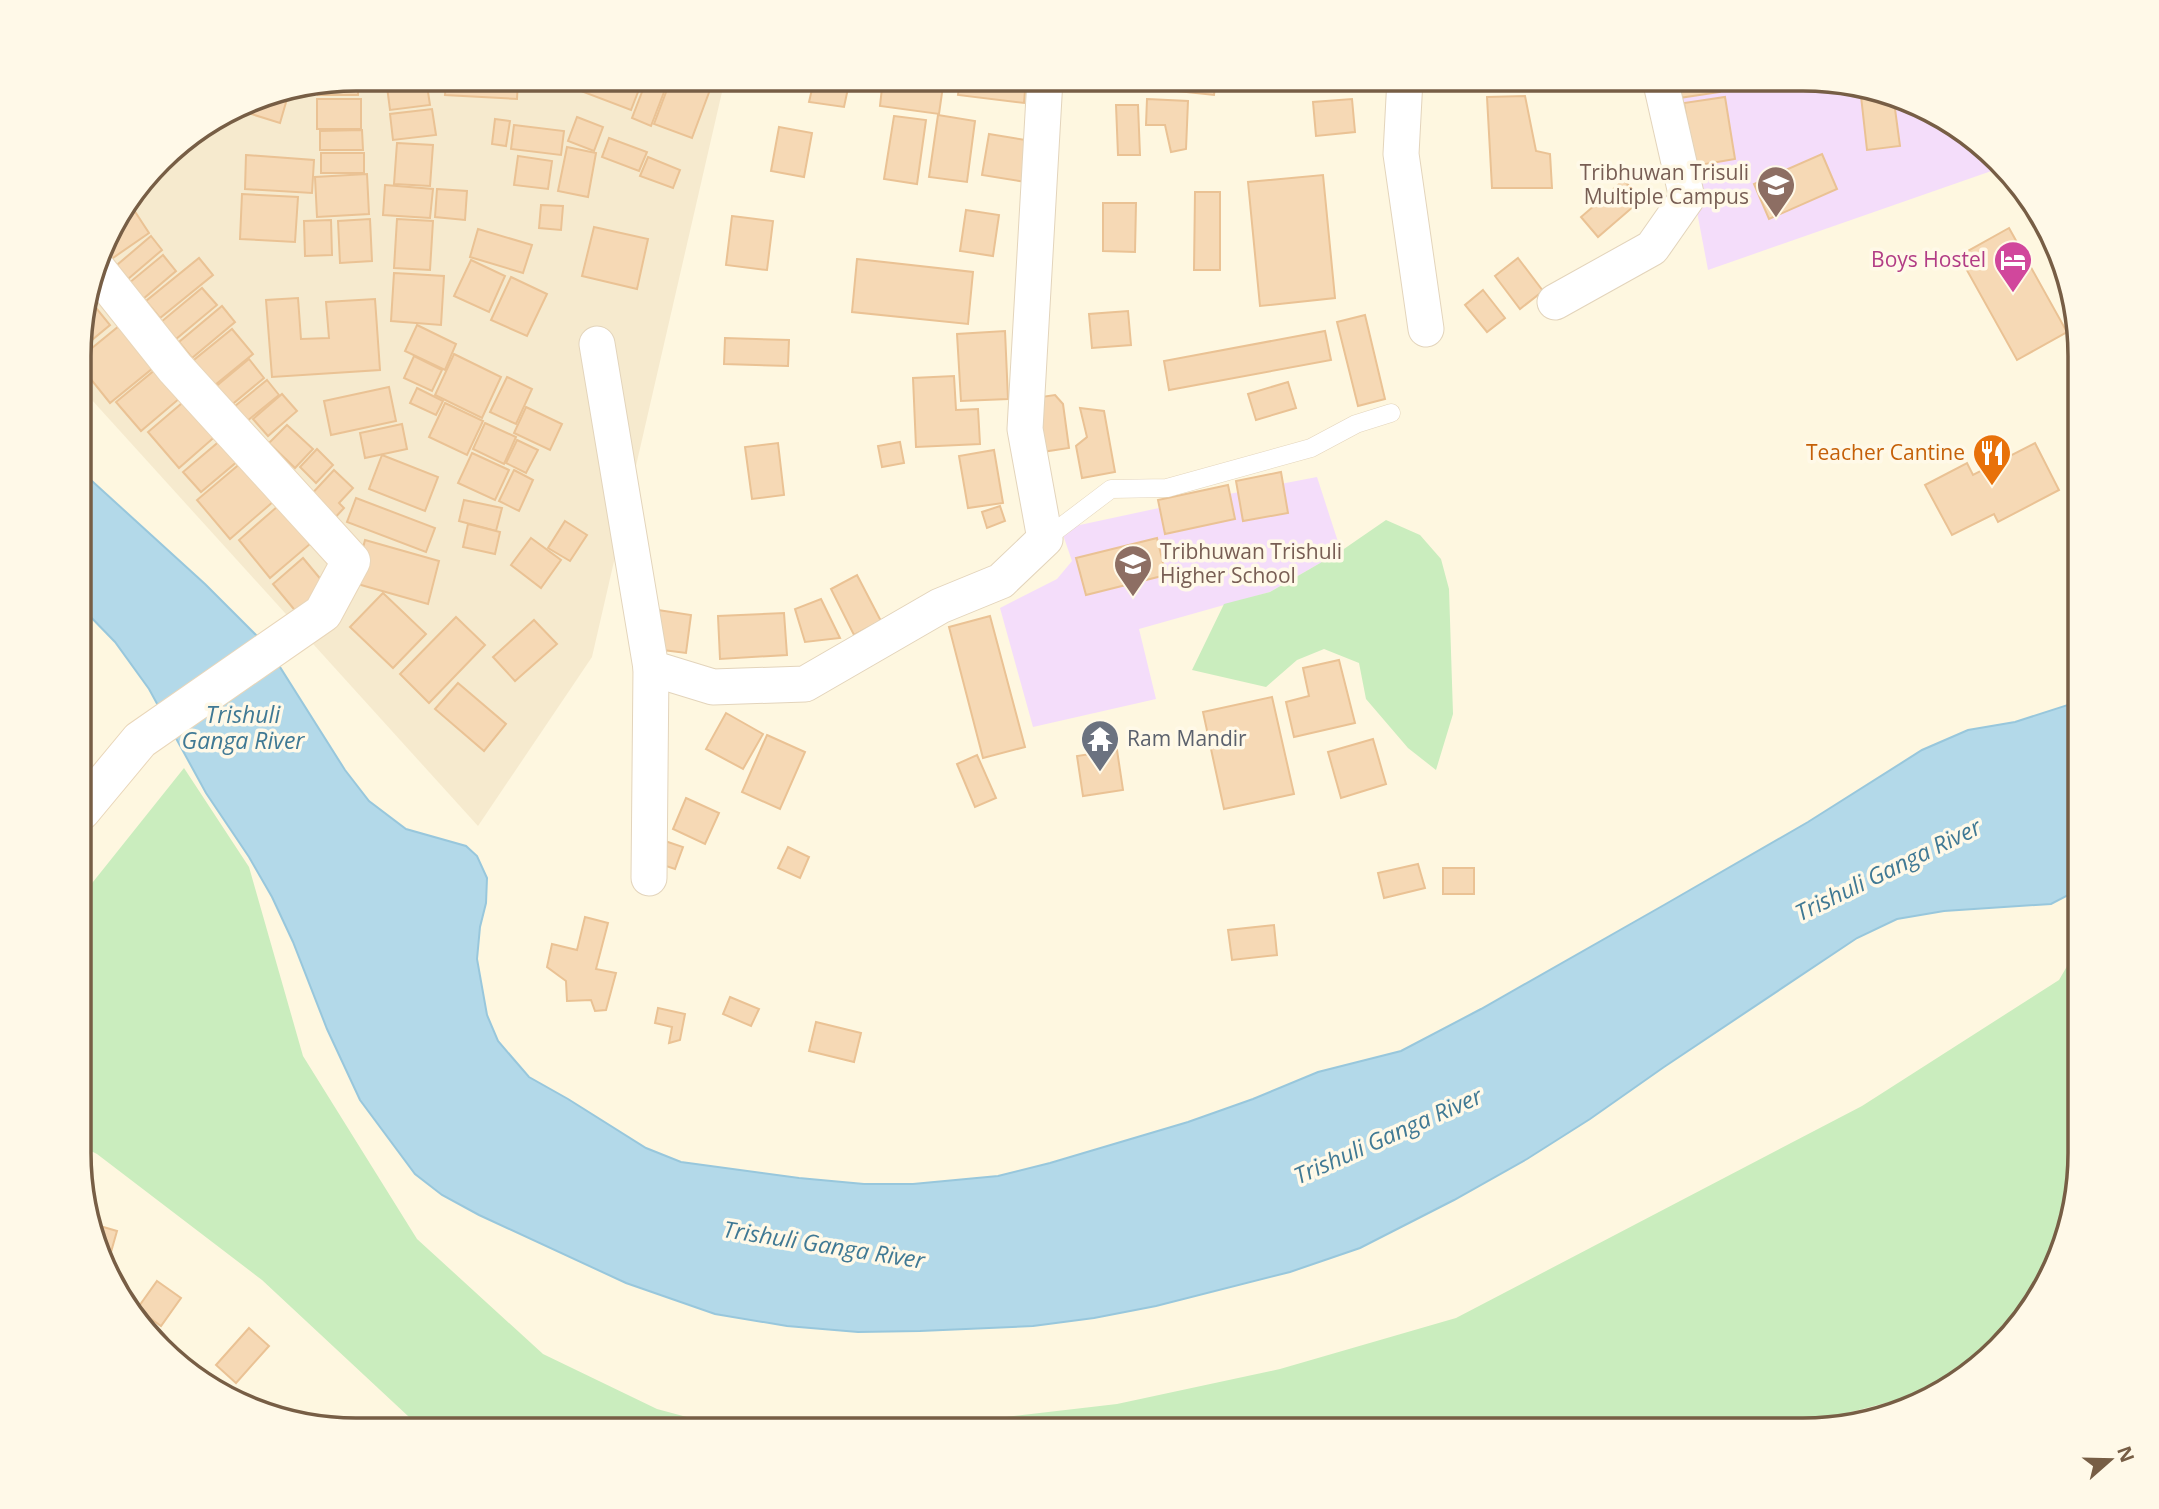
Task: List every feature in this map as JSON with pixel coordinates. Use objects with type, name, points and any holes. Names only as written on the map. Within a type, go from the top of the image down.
[{"type":"street","points":[[652,667],[713,687],[805,684],[940,606],[1001,581],[1045,539],[1025,429],[1044,91]]},
{"type":"street","points":[[1404,91],[1401,155],[1426,329]]},
{"type":"street","points":[[1555,302],[1652,248],[1687,198],[1663,91]]},
{"type":"street","points":[[91,799],[140,740],[323,613],[351,561],[175,368],[103,278]]},
{"type":"street","points":[[597,344],[652,667],[649,878]]},
{"type":"lane","points":[[1045,539],[1111,489],[1167,488],[1311,448],[1356,424],[1391,413]]},
{"type":"shaded area","points":[[356,91],[722,91],[592,657],[478,826],[91,399],[93,322],[105,271],[118,239],[136,209],[157,181],[181,157],[239,118],[288,100],[322,93]]},
{"type":"shaded area","name":"Tribhuwan Trisuli Multiple Campus","points":[[1674,91],[1803,91],[1837,93],[1871,100],[1920,118],[1964,146],[1992,171],[1708,270]]},
{"type":"shaded area","name":"Tribhuwan Trishuli Higher School","points":[[1317,477],[1341,551],[1270,592],[1139,629],[1156,699],[1033,727],[1000,608],[1057,579],[1072,561],[1061,529]]},
{"type":"green space","points":[[1386,520],[1420,535],[1441,559],[1449,589],[1453,714],[1436,770],[1408,748],[1366,699],[1359,663],[1324,649],[1297,660],[1266,687],[1192,670],[1224,604],[1270,592],[1341,551]]},
{"type":"green space","points":[[184,768],[249,867],[303,1056],[417,1239],[543,1354],[657,1409],[690,1418],[410,1418],[262,1280],[91,1151],[91,884]]},
{"type":"green space","points":[[2068,965],[2068,1153],[2066,1187],[2054,1238],[2041,1270],[2002,1328],[1978,1352],[1950,1373],[1904,1398],[1835,1416],[1803,1418],[998,1418],[1117,1404],[1280,1369],[1456,1318],[1862,1106],[2059,980]]},
{"type":"water","name":"Trishuli Ganga River","points":[[91,480],[205,584],[266,645],[345,770],[369,801],[406,829],[466,846],[477,856],[487,878],[477,959],[487,1015],[498,1041],[529,1077],[646,1148],[681,1162],[799,1178],[864,1184],[913,1184],[998,1176],[1188,1122],[1318,1072],[1401,1051],[1481,1009],[1808,822],[1922,750],[1968,730],[2015,722],[2068,705],[2068,895],[2051,904],[1944,911],[1897,919],[1857,938],[1527,1159],[1360,1248],[1290,1272],[1156,1306],[1033,1326],[858,1332],[787,1326],[715,1314],[626,1283],[479,1215],[442,1195],[415,1174],[360,1100],[272,897],[206,793],[149,689],[115,642],[91,617]]},
{"type":"building","points":[[358,91],[358,95],[318,95],[322,93]]},
{"type":"building","points":[[388,91],[428,91],[430,105],[390,110]]},
{"type":"building","points":[[445,91],[517,91],[517,99],[445,95]]},
{"type":"building","points":[[581,91],[638,91],[631,110]]},
{"type":"building","points":[[642,91],[664,91],[651,126],[632,118]]},
{"type":"building","points":[[666,91],[710,91],[692,138],[654,124]]},
{"type":"building","points":[[812,91],[847,91],[844,107],[809,102]]},
{"type":"building","points":[[882,91],[942,91],[939,114],[880,106]]},
{"type":"building","points":[[958,91],[1025,91],[1024,103],[958,95]]},
{"type":"building","points":[[1177,91],[1214,91],[1214,95]]},
{"type":"building","points":[[1678,91],[1720,91],[1720,92],[1679,98]]},
{"type":"building","points":[[1525,96],[1536,151],[1550,154],[1552,188],[1492,188],[1487,97]]},
{"type":"building","points":[[1725,97],[1735,159],[1694,166],[1684,103]]},
{"type":"building","points":[[1861,98],[1895,108],[1900,146],[1867,150]]},
{"type":"building","points":[[317,99],[361,99],[361,129],[317,129]]},
{"type":"building","points":[[1147,99],[1188,101],[1186,149],[1171,152],[1165,125],[1146,125]]},
{"type":"building","points":[[1352,99],[1355,132],[1316,136],[1313,102]]},
{"type":"building","points":[[287,100],[280,123],[249,113]]},
{"type":"building","points":[[1116,105],[1138,105],[1140,155],[1118,155]]},
{"type":"building","points":[[432,109],[436,135],[393,140],[390,114]]},
{"type":"building","points":[[938,115],[975,121],[967,182],[929,177]]},
{"type":"building","points":[[894,116],[926,120],[917,184],[884,179]]},
{"type":"building","points":[[577,117],[603,127],[594,151],[568,141]]},
{"type":"building","points":[[495,119],[510,121],[506,146],[492,144]]},
{"type":"building","points":[[514,125],[564,131],[561,155],[511,149]]},
{"type":"building","points":[[779,127],[812,133],[804,177],[771,171]]},
{"type":"building","points":[[362,130],[363,150],[320,150],[320,131]]},
{"type":"building","points":[[989,134],[1032,141],[1026,182],[982,175]]},
{"type":"building","points":[[609,138],[647,152],[639,171],[602,157]]},
{"type":"building","points":[[397,143],[433,145],[430,186],[394,184]]},
{"type":"building","points":[[567,147],[596,153],[588,197],[558,191]]},
{"type":"building","points":[[321,153],[364,153],[364,173],[321,173]]},
{"type":"building","points":[[1822,154],[1837,189],[1769,219],[1754,184]]},
{"type":"building","points":[[246,155],[314,160],[312,193],[245,189]]},
{"type":"building","points":[[518,156],[552,161],[548,189],[514,185]]},
{"type":"building","points":[[648,157],[680,170],[673,188],[640,176]]},
{"type":"building","points":[[367,174],[369,214],[317,217],[315,177]]},
{"type":"building","points":[[1323,175],[1335,298],[1260,306],[1248,182]]},
{"type":"building","points":[[1624,180],[1641,200],[1598,237],[1581,217]]},
{"type":"building","points":[[385,185],[433,189],[430,218],[383,215]]},
{"type":"building","points":[[437,189],[467,191],[465,220],[435,217]]},
{"type":"building","points":[[1195,192],[1220,192],[1220,270],[1194,270]]},
{"type":"building","points":[[242,194],[298,197],[295,242],[240,239]]},
{"type":"building","points":[[1103,203],[1136,203],[1135,252],[1103,251]]},
{"type":"building","points":[[541,205],[563,206],[561,230],[539,228]]},
{"type":"building","points":[[966,210],[999,215],[993,256],[960,251]]},
{"type":"building","points":[[135,211],[149,233],[110,260],[118,239]]},
{"type":"building","points":[[732,216],[773,221],[767,270],[726,265]]},
{"type":"building","points":[[370,219],[372,261],[340,263],[338,221]]},
{"type":"building","points":[[397,219],[433,221],[430,270],[394,268]]},
{"type":"building","points":[[331,220],[332,255],[305,256],[304,221]]},
{"type":"building","points":[[594,227],[648,239],[637,289],[582,276]]},
{"type":"building","name":"Boys Hostel","points":[[2009,228],[2067,332],[2017,360],[1959,256]]},
{"type":"building","points":[[478,229],[532,245],[523,273],[470,257]]},
{"type":"building","points":[[151,236],[162,250],[128,279],[117,265]]},
{"type":"building","points":[[163,255],[176,271],[143,299],[129,283]]},
{"type":"building","points":[[199,258],[213,275],[160,318],[146,301]]},
{"type":"building","points":[[1518,258],[1543,291],[1520,309],[1495,276]]},
{"type":"building","points":[[857,259],[973,272],[968,324],[852,312]]},
{"type":"building","points":[[471,260],[505,276],[489,312],[454,296]]},
{"type":"building","points":[[394,273],[444,276],[441,325],[391,321]]},
{"type":"building","points":[[511,277],[547,294],[527,336],[491,320]]},
{"type":"building","points":[[202,288],[217,305],[176,339],[161,322]]},
{"type":"building","points":[[1483,290],[1505,318],[1487,332],[1465,305]]},
{"type":"building","points":[[298,298],[301,339],[329,338],[326,302],[375,299],[380,370],[272,377],[266,300]]},
{"type":"building","points":[[222,306],[235,322],[192,358],[179,342]]},
{"type":"building","points":[[96,307],[110,325],[92,340]]},
{"type":"building","points":[[1128,311],[1131,345],[1092,348],[1089,314]]},
{"type":"building","points":[[1365,315],[1385,399],[1358,406],[1337,322]]},
{"type":"building","points":[[417,325],[456,344],[445,370],[405,351]]},
{"type":"building","points":[[119,326],[153,368],[110,403],[91,379],[91,348]]},
{"type":"building","points":[[232,329],[253,354],[204,394],[184,368]]},
{"type":"building","points":[[1005,331],[1008,399],[961,401],[957,334]]},
{"type":"building","points":[[1325,331],[1331,360],[1169,390],[1164,361]]},
{"type":"building","points":[[725,338],[789,340],[788,366],[724,364]]},
{"type":"building","points":[[454,354],[501,377],[482,418],[435,395]]},
{"type":"building","points":[[414,356],[442,370],[432,391],[404,378]]},
{"type":"building","points":[[249,359],[264,378],[223,412],[208,393]]},
{"type":"building","points":[[156,369],[180,398],[141,431],[116,402]]},
{"type":"building","points":[[954,376],[956,410],[978,409],[980,444],[916,447],[913,378]]},
{"type":"building","points":[[507,377],[532,389],[516,424],[490,412]]},
{"type":"building","points":[[267,380],[279,395],[236,430],[224,415]]},
{"type":"building","points":[[1288,382],[1296,408],[1256,420],[1248,394]]},
{"type":"building","points":[[389,387],[396,421],[331,435],[324,401]]},
{"type":"building","points":[[417,388],[443,401],[436,415],[410,403]]},
{"type":"building","points":[[282,394],[297,411],[268,436],[253,419]]},
{"type":"building","points":[[1055,395],[1063,404],[1069,448],[1042,452],[1034,398]]},
{"type":"building","points":[[188,398],[218,434],[179,468],[148,432]]},
{"type":"building","points":[[445,403],[483,421],[467,455],[429,437]]},
{"type":"building","points":[[526,407],[562,424],[550,450],[514,433]]},
{"type":"building","points":[[1080,408],[1104,411],[1115,472],[1082,478],[1076,446],[1087,437]]},
{"type":"building","points":[[485,423],[516,437],[504,464],[473,449]]},
{"type":"building","points":[[402,424],[407,449],[365,458],[360,433]]},
{"type":"building","points":[[287,425],[313,449],[295,468],[269,443]]},
{"type":"building","points":[[222,439],[239,460],[201,492],[183,472]]},
{"type":"building","points":[[517,440],[538,450],[526,473],[506,463]]},
{"type":"building","points":[[900,442],[904,463],[882,467],[878,446]]},
{"type":"building","points":[[778,443],[784,495],[752,499],[745,447]]},
{"type":"building","name":"Teacher Cantine","points":[[2035,443],[2059,490],[1998,522],[1994,514],[1952,535],[1925,485],[1967,463],[1973,475]]},
{"type":"building","points":[[317,449],[333,465],[316,483],[300,467]]},
{"type":"building","points":[[994,450],[1003,503],[968,508],[959,456]]},
{"type":"building","points":[[472,453],[509,470],[495,500],[458,483]]},
{"type":"building","points":[[382,455],[438,477],[425,511],[369,489]]},
{"type":"building","points":[[242,462],[274,501],[230,539],[197,500]]},
{"type":"building","points":[[334,470],[353,488],[339,503],[344,508],[331,522],[307,499]]},
{"type":"building","points":[[514,470],[533,480],[519,511],[499,501]]},
{"type":"building","points":[[1281,472],[1288,513],[1243,521],[1236,481]]},
{"type":"building","points":[[1228,485],[1235,519],[1165,534],[1158,500]]},
{"type":"building","points":[[356,498],[435,528],[426,552],[347,522]]},
{"type":"building","points":[[464,500],[502,508],[496,531],[459,521]]},
{"type":"building","points":[[278,506],[310,544],[270,578],[239,540]]},
{"type":"building","points":[[1000,506],[1005,521],[987,528],[982,512]]},
{"type":"building","points":[[565,521],[587,535],[570,561],[548,548]]},
{"type":"building","points":[[468,524],[500,532],[495,554],[463,547]]},
{"type":"building","points":[[531,538],[561,560],[541,588],[511,565]]},
{"type":"building","points":[[1157,538],[1166,575],[1086,595],[1076,558]]},
{"type":"building","points":[[365,540],[439,561],[428,604],[354,583]]},
{"type":"building","points":[[303,558],[333,594],[303,620],[273,584]]},
{"type":"building","points":[[857,575],[881,621],[854,635],[831,589]]},
{"type":"building","points":[[383,593],[426,634],[393,668],[350,627]]},
{"type":"building","points":[[821,599],[840,638],[805,642],[795,609]]},
{"type":"building","points":[[658,610],[691,615],[686,653],[663,650]]},
{"type":"building","points":[[784,613],[787,655],[720,659],[718,616]]},
{"type":"building","points":[[990,616],[1025,747],[983,758],[949,627]]},
{"type":"building","points":[[456,617],[485,645],[429,703],[400,674]]},
{"type":"building","points":[[534,620],[557,644],[515,681],[493,657]]},
{"type":"building","points":[[1339,660],[1355,723],[1294,737],[1286,702],[1309,696],[1303,668]]},
{"type":"building","points":[[458,683],[506,724],[484,751],[435,709]]},
{"type":"building","points":[[1272,697],[1294,794],[1224,809],[1203,712]]},
{"type":"building","points":[[726,713],[763,734],[743,769],[706,749]]},
{"type":"building","points":[[767,735],[805,752],[780,809],[742,792]]},
{"type":"building","points":[[1373,739],[1386,784],[1341,798],[1328,752]]},
{"type":"building","name":"Ram Mandir","points":[[1117,750],[1123,790],[1083,796],[1077,756]]},
{"type":"building","points":[[977,755],[996,798],[975,807],[957,764]]},
{"type":"building","points":[[686,798],[719,813],[705,844],[673,829]]},
{"type":"building","points":[[665,841],[683,847],[675,869],[657,863]]},
{"type":"building","points":[[788,847],[809,857],[800,878],[778,868]]},
{"type":"building","points":[[1418,864],[1425,888],[1384,898],[1378,873]]},
{"type":"building","points":[[1443,868],[1474,868],[1474,894],[1443,894]]},
{"type":"building","points":[[585,917],[608,923],[596,969],[616,973],[606,1010],[595,1011],[591,1000],[567,1001],[566,981],[547,967],[552,944],[577,950]]},
{"type":"building","points":[[1274,925],[1277,955],[1232,960],[1228,930]]},
{"type":"building","points":[[730,997],[759,1009],[751,1026],[723,1014]]},
{"type":"building","points":[[658,1008],[685,1014],[680,1040],[669,1043],[672,1027],[655,1023]]},
{"type":"building","points":[[816,1022],[861,1033],[854,1062],[809,1051]]},
{"type":"building","points":[[102,1227],[117,1231],[111,1253]]},
{"type":"building","points":[[157,1281],[181,1298],[161,1326],[148,1317],[140,1305]]},
{"type":"building","points":[[249,1328],[269,1346],[236,1383],[216,1365]]},
{"type":"place","name":"Tribhuwan Trisuli Multiple Campus","points":[[1776,219]]},
{"type":"place","name":"Boys Hostel","points":[[2013,294]]},
{"type":"place","name":"Teacher Cantine","points":[[1992,487]]},
{"type":"place","name":"Tribhuwan Trishuli Higher School","points":[[1133,598]]},
{"type":"place","name":"Ram Mandir","points":[[1100,773]]}]
